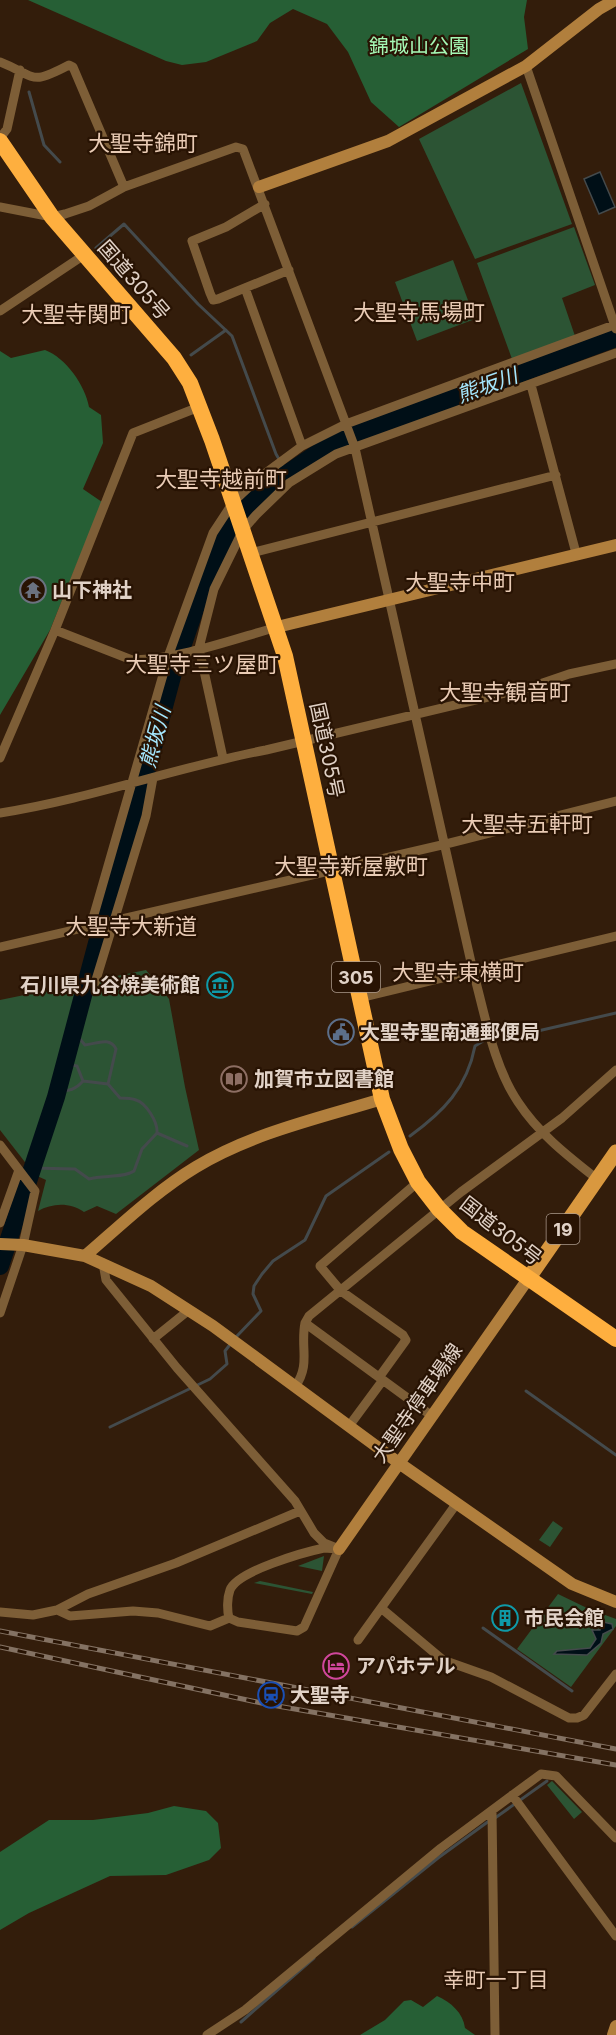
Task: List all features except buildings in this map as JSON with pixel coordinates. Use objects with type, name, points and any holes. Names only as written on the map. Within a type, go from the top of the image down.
[{"type":"highway","name":"国道305号","points":[[0,140],[52,217],[174,358],[190,383],[235,503],[277,627],[333,870],[382,1099],[401,1149],[418,1182],[439,1209],[462,1232],[616,1339]]},
{"type":"main road","name":"19","points":[[528,1279],[616,1152]]},
{"type":"street","points":[[259,187],[388,141],[526,66],[599,9],[615,0]]},
{"type":"street","points":[[0,62],[20,70],[31,78],[42,79],[69,65],[73,67],[124,187]]},
{"type":"street","points":[[94,925],[171,654],[213,533],[235,503],[260,477],[302,446],[346,425],[615,327],[526,66]]},
{"type":"street","points":[[0,140],[7,129],[20,70]]},
{"type":"street","points":[[0,207],[52,217],[89,206],[124,187],[236,147],[243,148],[354,445],[417,714],[473,971],[504,1073],[517,1101],[542,1133],[597,1179]]},
{"type":"street","points":[[265,204],[226,227],[192,241],[213,300],[289,270]]},
{"type":"street","points":[[0,311],[84,255]]},
{"type":"street","points":[[244,288],[302,446]]},
{"type":"street","points":[[223,758],[194,649],[214,590],[242,526],[304,473],[354,445],[531,385],[616,353]]},
{"type":"street","points":[[531,385],[576,553]]},
{"type":"street","points":[[0,758],[55,630],[133,432],[199,406]]},
{"type":"street","points":[[251,553],[556,475]]},
{"type":"street","points":[[55,630],[132,660],[194,649],[576,553],[616,545]]},
{"type":"street","points":[[0,813],[135,783],[223,758],[531,687],[569,674],[616,664]]},
{"type":"street","points":[[95,983],[146,816],[153,778]]},
{"type":"street","points":[[0,947],[255,886],[446,844],[616,801]]},
{"type":"street","points":[[360,998],[616,936]]},
{"type":"street","points":[[295,1387],[306,1365],[302,1350],[305,1323],[309,1316],[439,1209],[542,1133],[616,1070]]},
{"type":"street","points":[[85,1256],[176,1181],[213,1157],[245,1142],[382,1099]]},
{"type":"street","points":[[0,1145],[35,1191],[22,1245],[0,1313]]},
{"type":"street","points":[[0,1223],[20,1171]]},
{"type":"street","points":[[349,1426],[405,1340],[403,1335],[341,1291],[320,1266],[418,1182]]},
{"type":"street","points":[[0,1244],[22,1245],[85,1256],[151,1286],[189,1310],[399,1463],[572,1584],[616,1602]]},
{"type":"street","points":[[103,1263],[106,1280],[153,1339],[264,1464],[324,1543],[339,1549]]},
{"type":"street","name":"大聖寺停車場線","points":[[339,1549],[528,1279]]},
{"type":"street","points":[[153,1339],[189,1310]]},
{"type":"street","points":[[305,1323],[432,1416]]},
{"type":"street","points":[[358,1640],[457,1503]]},
{"type":"street","points":[[0,1612],[33,1616],[57,1611],[88,1594],[176,1563],[300,1511]]},
{"type":"street","points":[[57,1611],[70,1616],[133,1611],[158,1613],[210,1626],[230,1618],[297,1631],[304,1627],[339,1549]]},
{"type":"street","points":[[230,1618],[227,1611],[230,1589],[243,1578],[309,1551],[339,1549]]},
{"type":"street","points":[[381,1608],[443,1660],[490,1677],[569,1718],[584,1715],[613,1685],[616,1674]]},
{"type":"street","points":[[207,2035],[245,2010],[402,1879],[541,1774],[556,1776],[616,1838]]},
{"type":"street","points":[[512,1795],[616,1936]]},
{"type":"street","points":[[492,1810],[495,2035]]},
{"type":"street","points":[[613,2035],[616,2026]]},
{"type":"green space","name":"錦城山公園","points":[[28,0],[527,0],[524,17],[528,49],[399,127],[371,102],[348,52],[327,24],[293,9],[270,23],[257,41],[206,62],[182,65],[166,61]]},
{"type":"green space","points":[[521,83],[572,224],[475,259],[419,139]]},
{"type":"green space","points":[[574,227],[595,285],[562,298],[575,336],[512,359],[477,263]]},
{"type":"green space","points":[[453,260],[475,319],[417,341],[395,282]]},
{"type":"green space","points":[[45,350],[67,366],[79,381],[89,407],[101,415],[103,443],[83,489],[102,502],[50,630],[0,715],[0,351],[11,358]]},
{"type":"green space","points":[[146,970],[169,999],[199,1150],[116,1214],[97,1206],[84,1212],[73,1206],[61,1205],[49,1206],[38,1211],[46,1180],[35,1175],[0,1130],[0,1000]]},
{"type":"green space","points":[[553,1521],[563,1528],[550,1547],[539,1540]]},
{"type":"green space","points":[[324,1556],[322,1571],[298,1566]]},
{"type":"green space","points":[[260,1581],[313,1592],[312,1594],[254,1583]]},
{"type":"green space","points":[[558,1594],[616,1619],[616,1626],[571,1687],[517,1649]]},
{"type":"green space","points":[[552,1781],[582,1812],[574,1819],[547,1785]]},
{"type":"green space","points":[[174,1806],[206,1811],[218,1823],[221,1848],[209,1860],[166,1875],[110,1876],[29,1913],[0,1930],[0,1852],[49,1820],[93,1820],[148,1813]]},
{"type":"green space","points":[[437,1996],[447,2001],[455,2009],[462,2018],[465,2028],[475,2035],[360,2035],[385,2020],[404,2001],[411,2000],[423,2007]]},
{"type":"shaded area","points":[[600,172],[615,207],[599,214],[584,179]]},
{"type":"shaded area","points":[[603,1622],[612,1624],[613,1629],[603,1634],[601,1643],[587,1655],[554,1654],[557,1651],[590,1648],[596,1639],[592,1630],[600,1630]]},
{"type":"waterway","points":[[29,92],[44,145],[60,162]]},
{"type":"waterway","points":[[96,248],[124,224],[198,304],[232,336],[276,454],[287,473]]},
{"type":"waterway","points":[[191,355],[226,330]]},
{"type":"waterway","name":"熊坂川","points":[[0,1266],[56,1097],[109,898],[173,673],[208,571],[235,520],[266,488],[334,442],[616,338]]},
{"type":"waterway","points":[[498,1034],[529,1033],[616,1013]]},
{"type":"waterway","points":[[74,1032],[85,1045],[98,1042],[113,1045],[116,1049],[108,1084],[120,1098],[134,1099],[144,1105],[153,1119],[157,1133]]},
{"type":"waterway","points":[[410,1136],[433,1118],[452,1098],[466,1074],[475,1046],[488,1038]]},
{"type":"waterway","points":[[65,1064],[77,1066],[83,1081]]},
{"type":"waterway","points":[[58,1090],[72,1089],[83,1081],[108,1084]]},
{"type":"waterway","points":[[31,1168],[75,1169],[89,1179],[119,1176],[134,1171],[142,1149],[157,1133],[187,1146]]},
{"type":"waterway","points":[[236,1337],[261,1311],[253,1294],[254,1286],[273,1261],[305,1240],[326,1196],[389,1152]]},
{"type":"waterway","points":[[110,1427],[210,1379],[227,1364],[225,1351],[232,1342]]},
{"type":"waterway","points":[[526,1391],[616,1455]]},
{"type":"waterway","points":[[483,1628],[572,1691]]},
{"type":"waterway","points":[[495,1818],[547,1781]]},
{"type":"waterway","points":[[352,1927],[438,1858],[489,1821]]},
{"type":"waterway","points":[[241,2022],[314,1958]]},
{"type":"railway","points":[[0,1631],[616,1749]]},
{"type":"railway","points":[[0,1647],[266,1704],[616,1765]]},
{"type":"place","name":"山下神社","points":[[33,590]]},
{"type":"place","name":"石川県九谷焼美術館","points":[[220,985]]},
{"type":"place","name":"大聖寺聖南通郵便局","points":[[341,1032]]},
{"type":"place","name":"加賀市立図書館","points":[[234,1079]]},
{"type":"place","name":"市民会館","points":[[505,1618]]},
{"type":"place","name":"アパホテル","points":[[336,1666]]},
{"type":"place","name":"大聖寺","points":[[271,1695]]},
{"type":"district","name":"大聖寺錦町","points":[[143,143]]},
{"type":"district","name":"大聖寺馬場町","points":[[419,312]]},
{"type":"district","name":"大聖寺関町","points":[[76,314]]},
{"type":"district","name":"大聖寺越前町","points":[[221,479]]},
{"type":"district","name":"大聖寺中町","points":[[460,582]]},
{"type":"district","name":"大聖寺三ツ屋町","points":[[202,664]]},
{"type":"district","name":"大聖寺観音町","points":[[505,692]]},
{"type":"district","name":"大聖寺五軒町","points":[[527,824]]},
{"type":"district","name":"大聖寺新屋敷町","points":[[351,866]]},
{"type":"district","name":"大聖寺大新道","points":[[131,926]]},
{"type":"district","name":"大聖寺東横町","points":[[458,972]]},
{"type":"district","name":"幸町一丁目","points":[[496,1979]]}]
